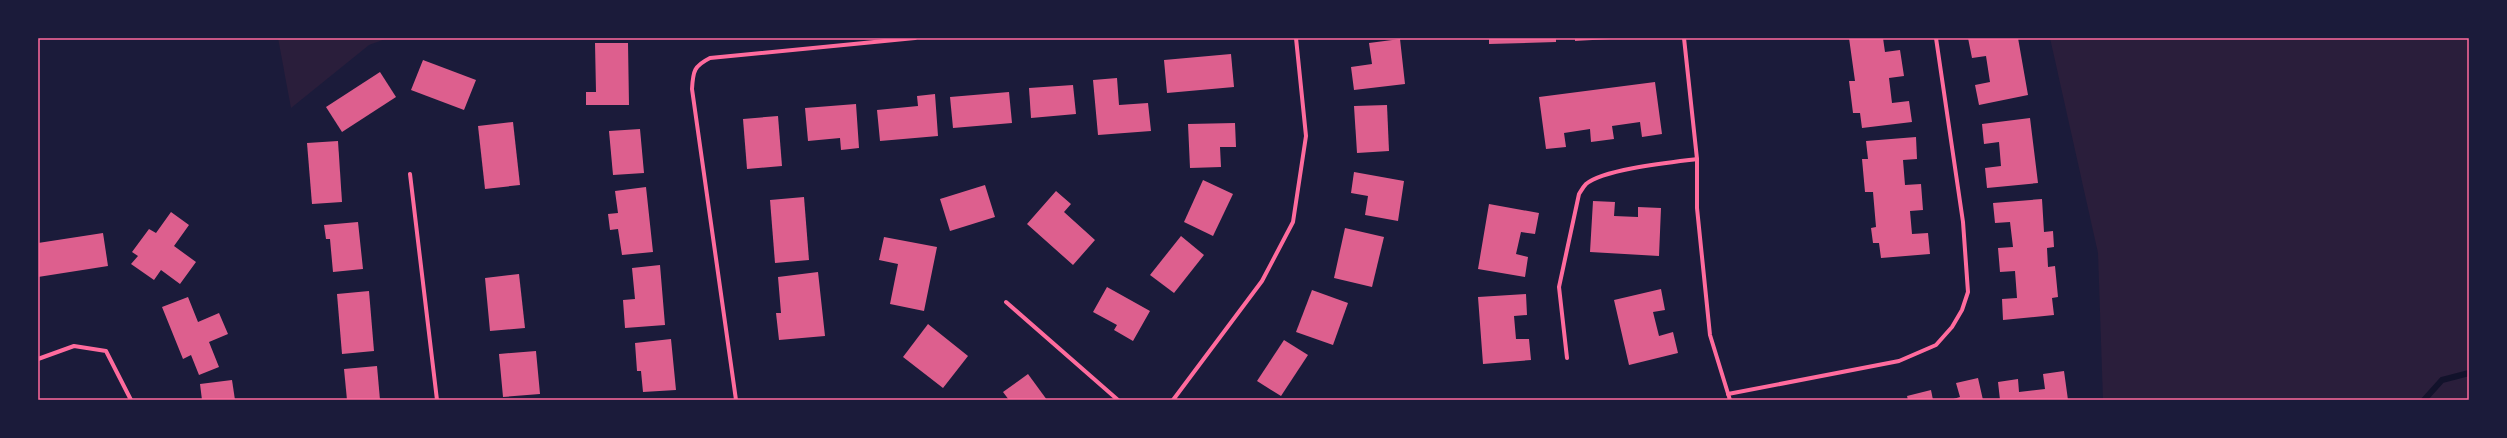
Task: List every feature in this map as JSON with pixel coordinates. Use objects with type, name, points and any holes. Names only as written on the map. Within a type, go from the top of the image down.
[{"type":"street","points":[[736,400],[692,89],[693,74],[699,64],[710,58],[914,38]]},
{"type":"street","points":[[1173,400],[1262,282],[1294,222],[1306,136],[1296,38]]},
{"type":"street","points":[[1684,38],[1697,159],[1697,208],[1710,335],[1730,400]]},
{"type":"street","points":[[1728,394],[1899,361],[1936,345],[1952,327],[1962,310],[1968,292],[1963,222],[1936,38]]},
{"type":"street","points":[[1568,358],[1559,287],[1579,194],[1587,184],[1613,173],[1648,164],[1697,159]]},
{"type":"street","points":[[410,174],[437,400]]},
{"type":"street","points":[[1006,302],[1118,400]]},
{"type":"street","points":[[38,359],[74,346],[106,351],[131,400]]},
{"type":"shaded area","points":[[278,38],[388,38],[369,45],[291,108]]},
{"type":"shaded area","points":[[2050,38],[2469,38],[2469,400],[2103,400],[2098,253]]},
{"type":"building","points":[[1489,38],[1556,38],[1556,42],[1489,44]]},
{"type":"building","points":[[1575,38],[1610,38],[1610,39],[1575,41]]},
{"type":"building","points":[[1849,38],[1883,38],[1885,52],[1900,50],[1904,76],[1889,78],[1892,103],[1909,101],[1912,122],[1862,128],[1860,113],[1853,113],[1849,81],[1855,81]]},
{"type":"building","points":[[1968,38],[2018,38],[2028,95],[1979,105],[1975,85],[1990,82],[1986,56],[1972,58]]},
{"type":"building","points":[[1400,39],[1405,84],[1354,90],[1351,67],[1372,64],[1369,43]]},
{"type":"building","points":[[595,43],[628,43],[629,105],[586,105],[586,92],[596,92]]},
{"type":"building","points":[[1231,54],[1234,87],[1167,93],[1164,60]]},
{"type":"building","points":[[423,60],[476,80],[464,110],[411,90]]},
{"type":"building","points":[[380,72],[396,97],[342,132],[326,107]]},
{"type":"building","points":[[1117,78],[1119,105],[1148,103],[1151,131],[1098,135],[1093,80]]},
{"type":"building","points":[[1655,82],[1662,134],[1642,137],[1640,122],[1612,126],[1614,139],[1591,142],[1590,129],[1564,133],[1566,147],[1546,149],[1539,97]]},
{"type":"building","points":[[1073,85],[1076,114],[1031,118],[1029,88]]},
{"type":"building","points":[[1009,92],[1012,123],[953,128],[950,97]]},
{"type":"building","points":[[935,94],[938,136],[880,141],[877,110],[918,106],[917,96]]},
{"type":"building","points":[[856,104],[859,148],[841,150],[840,138],[808,141],[805,108]]},
{"type":"building","points":[[1387,105],[1389,151],[1357,153],[1354,106]]},
{"type":"building","points":[[778,116],[782,166],[747,169],[743,119]]},
{"type":"building","points":[[2030,118],[2038,183],[1987,188],[1985,168],[2001,166],[1999,142],[1984,144],[1982,124]]},
{"type":"building","points":[[513,122],[520,185],[485,189],[478,126]]},
{"type":"building","points":[[1235,123],[1236,147],[1220,147],[1221,167],[1190,168],[1188,124]]},
{"type":"building","points":[[640,129],[644,173],[613,175],[609,131]]},
{"type":"building","points":[[1916,137],[1917,159],[1903,160],[1905,185],[1921,184],[1923,210],[1910,211],[1912,234],[1928,233],[1930,254],[1881,258],[1879,243],[1873,243],[1871,228],[1876,227],[1873,192],[1865,192],[1862,159],[1868,159],[1866,141]]},
{"type":"building","points":[[338,141],[342,202],[312,204],[307,143]]},
{"type":"building","points":[[1354,172],[1404,181],[1398,221],[1365,215],[1368,196],[1351,193]]},
{"type":"building","points":[[1203,180],[1233,194],[1213,236],[1184,222]]},
{"type":"building","points":[[985,185],[995,217],[950,231],[940,199]]},
{"type":"building","points":[[646,187],[653,252],[622,255],[618,229],[610,230],[608,214],[618,213],[615,191]]},
{"type":"building","points":[[1056,191],[1071,204],[1064,212],[1095,240],[1073,265],[1027,224]]},
{"type":"building","points":[[804,197],[809,260],[775,263],[770,200]]},
{"type":"building","points":[[2042,199],[2044,232],[2053,231],[2054,247],[2047,248],[2048,267],[2055,266],[2058,297],[2052,298],[2054,315],[2003,320],[2002,299],[2017,298],[2015,271],[2000,272],[1998,248],[2013,247],[2010,222],[1995,223],[1993,203]]},
{"type":"building","points":[[1593,201],[1615,202],[1614,216],[1638,217],[1638,207],[1661,208],[1659,256],[1590,252]]},
{"type":"building","points":[[1489,204],[1539,213],[1535,234],[1521,232],[1516,254],[1528,257],[1525,277],[1478,269]]},
{"type":"building","points":[[171,212],[189,225],[174,246],[196,262],[180,284],[161,270],[154,280],[131,264],[138,256],[132,252],[149,229],[156,233]]},
{"type":"building","points":[[358,222],[363,269],[333,272],[330,239],[326,239],[324,225]]},
{"type":"building","points":[[1345,228],[1384,237],[1372,287],[1334,278]]},
{"type":"building","points":[[103,233],[108,266],[38,277],[38,243]]},
{"type":"building","points":[[1181,236],[1204,255],[1174,293],[1150,275]]},
{"type":"building","points":[[884,237],[937,247],[924,311],[890,304],[898,264],[879,260]]},
{"type":"building","points":[[660,265],[665,325],[625,328],[623,300],[635,299],[632,268]]},
{"type":"building","points":[[818,272],[825,336],[779,340],[776,313],[781,313],[778,277]]},
{"type":"building","points":[[519,274],[525,328],[490,331],[485,278]]},
{"type":"building","points":[[1107,287],[1150,311],[1133,341],[1114,330],[1117,325],[1093,312]]},
{"type":"building","points":[[1661,289],[1665,310],[1653,312],[1659,336],[1673,332],[1678,353],[1629,365],[1614,300]]},
{"type":"building","points":[[1312,290],[1348,303],[1333,345],[1296,332]]},
{"type":"building","points":[[369,291],[374,351],[342,354],[337,294]]},
{"type":"building","points":[[1526,294],[1527,315],[1514,316],[1516,339],[1529,339],[1531,360],[1483,364],[1478,297]]},
{"type":"building","points":[[188,297],[198,322],[219,313],[228,334],[209,342],[219,367],[199,375],[191,355],[183,359],[162,307]]},
{"type":"building","points":[[928,324],[968,356],[943,388],[903,357]]},
{"type":"building","points":[[671,339],[676,390],[643,392],[641,371],[637,371],[635,343]]},
{"type":"building","points":[[1284,340],[1308,355],[1281,396],[1257,381]]},
{"type":"building","points":[[536,351],[540,394],[503,397],[499,354]]},
{"type":"building","points":[[377,366],[380,400],[347,400],[344,369]]},
{"type":"building","points":[[2064,371],[2068,400],[2000,400],[1998,382],[2018,379],[2019,392],[2045,389],[2043,374]]},
{"type":"building","points":[[1028,374],[1047,400],[1009,400],[1003,392]]},
{"type":"building","points":[[1978,378],[1983,400],[1950,400],[1960,397],[1956,383]]},
{"type":"building","points":[[232,380],[235,400],[202,400],[200,384]]},
{"type":"building","points":[[1931,390],[1933,400],[1908,400],[1907,396]]},
{"type":"waterway","points":[[2424,400],[2442,380],[2469,373]]}]
